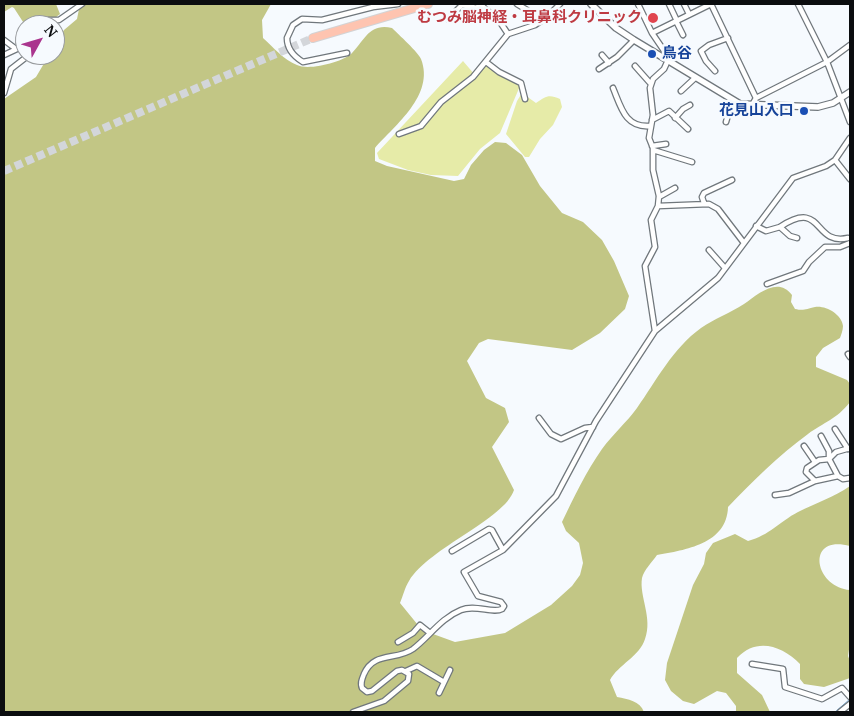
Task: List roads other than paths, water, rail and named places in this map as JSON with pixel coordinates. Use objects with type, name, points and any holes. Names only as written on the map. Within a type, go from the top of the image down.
[{"type":"highway","points":[[314,38],[428,4]]},
{"type":"street","points":[[65,16],[82,4]]},
{"type":"street","points":[[347,52],[303,62],[290,51],[287,38],[293,25],[302,19],[322,20],[373,7],[398,4]]},
{"type":"street","points":[[468,18],[483,4],[500,22],[508,34]]},
{"type":"street","points":[[517,4],[526,10],[535,25]]},
{"type":"street","points":[[399,134],[420,126],[441,102],[473,77],[508,34],[535,25],[560,4]]},
{"type":"street","points":[[591,4],[616,28],[732,101],[752,105],[818,107],[850,92]]},
{"type":"street","points":[[638,4],[652,33],[668,56],[664,69],[651,84]]},
{"type":"street","points":[[669,4],[683,35]]},
{"type":"street","points":[[684,4],[689,14]]},
{"type":"street","points":[[652,33],[711,4],[756,98]]},
{"type":"street","points":[[798,4],[827,62],[850,122]]},
{"type":"street","points":[[448,19],[462,5],[477,8]]},
{"type":"street","points":[[715,71],[706,61],[701,51],[728,38]]},
{"type":"street","points":[[4,40],[15,48]]},
{"type":"street","points":[[599,69],[609,63],[634,40]]},
{"type":"street","points":[[752,105],[756,98],[827,62],[850,45]]},
{"type":"street","points":[[602,55],[609,63]]},
{"type":"street","points":[[486,62],[498,72],[521,83],[525,99]]},
{"type":"street","points":[[4,93],[11,69],[16,65]]},
{"type":"street","points":[[635,66],[651,84],[653,115],[649,138],[659,197],[658,206],[651,220],[655,247],[645,266],[655,331]]},
{"type":"street","points":[[681,91],[695,78]]},
{"type":"street","points":[[613,88],[622,110],[632,124],[641,127],[650,126]]},
{"type":"street","points":[[726,122],[732,101]]},
{"type":"street","points":[[676,118],[683,109],[690,106]]},
{"type":"street","points":[[652,120],[668,110],[688,129]]},
{"type":"street","points":[[444,682],[417,666],[406,671],[397,672],[372,691],[367,692],[361,685],[367,668],[380,657],[408,652],[461,610],[478,607],[494,611],[502,609],[504,606],[501,602],[478,596],[464,572],[502,550],[556,496],[628,369],[655,331],[711,285],[793,178],[826,166],[835,160],[850,138]]},
{"type":"street","points":[[652,148],[666,144]]},
{"type":"street","points":[[652,148],[692,162]]},
{"type":"street","points":[[835,160],[850,178]]},
{"type":"street","points":[[704,204],[702,197],[704,193],[732,180]]},
{"type":"street","points":[[659,197],[675,188]]},
{"type":"street","points":[[658,206],[710,204],[718,209],[744,243]]},
{"type":"street","points":[[756,226],[766,231],[780,227],[800,216],[814,221],[829,237],[838,241],[850,240]]},
{"type":"street","points":[[780,227],[790,236],[797,238]]},
{"type":"street","points":[[767,284],[803,271],[825,246],[840,247],[850,240]]},
{"type":"street","points":[[709,250],[725,268]]},
{"type":"street","points":[[539,418],[551,434],[561,439],[584,428],[593,428]]},
{"type":"street","points":[[815,481],[806,472],[807,468],[815,462],[829,460],[836,452],[850,449],[835,429]]},
{"type":"street","points":[[821,436],[829,451],[829,460],[838,476],[843,479],[850,478]]},
{"type":"street","points":[[804,446],[815,462]]},
{"type":"street","points":[[775,496],[789,493],[815,481],[838,476]]},
{"type":"street","points":[[452,551],[489,529],[492,530],[502,550]]},
{"type":"street","points":[[398,642],[413,633],[420,625],[430,633]]},
{"type":"street","points":[[752,664],[783,669],[785,686],[794,690],[825,698],[842,688],[850,697]]},
{"type":"street","points":[[439,693],[450,670]]},
{"type":"street","points":[[353,712],[384,701],[400,690],[408,681],[409,674],[406,671]]},
{"type":"street","points":[[840,712],[850,704]]},
{"type":"waterway","points":[[835,712],[850,699]]},
{"type":"tunnel","points":[[4,171],[313,38]]},
{"type":"place","name":"むつみ脳神経・耳鼻科クリニック","points":[[653,18]]},
{"type":"place","name":"鳥谷","points":[[652,54]]},
{"type":"place","name":"花見山入口","points":[[804,111]]}]
